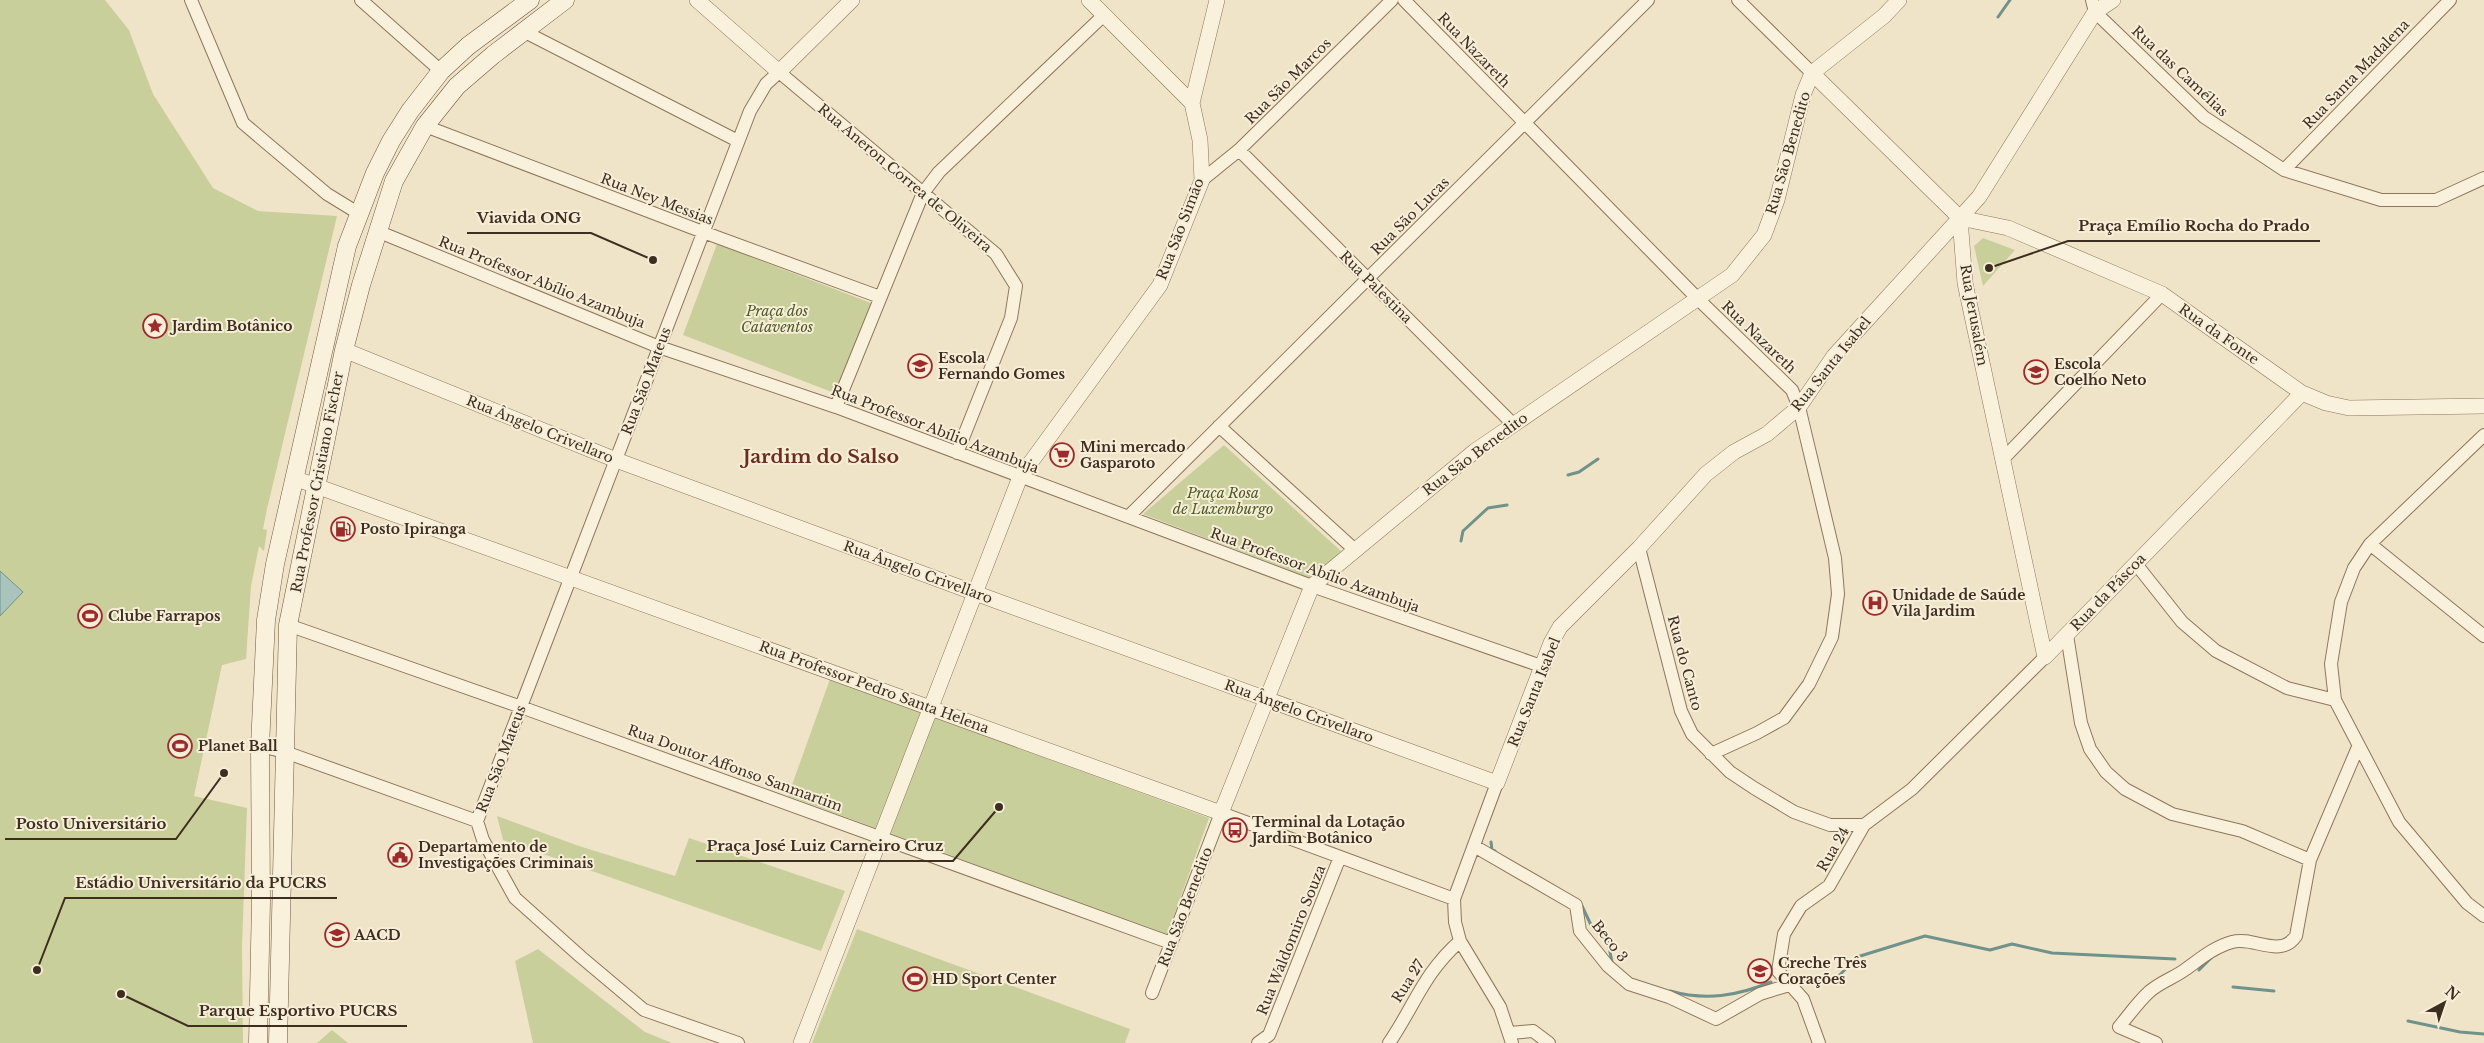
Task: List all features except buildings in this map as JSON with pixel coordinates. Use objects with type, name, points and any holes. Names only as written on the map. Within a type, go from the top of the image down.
[{"type":"main road","name":"Rua Professor Cristiano Fischer","points":[[258,1043],[261,837],[260,746],[266,620],[275,564],[342,265],[358,213],[390,141],[441,71],[468,46],[530,0]]},
{"type":"main road","points":[[536,0],[548,14]]},
{"type":"main road","name":"Rua Professor Cristiano Fischer","points":[[278,1043],[288,625],[344,350],[376,230],[394,181],[425,126],[457,86],[566,0]]},
{"type":"main road","points":[[261,837],[283,838]]},
{"type":"street","points":[[191,0],[243,123],[327,194],[358,213]]},
{"type":"street","points":[[361,0],[441,71]]},
{"type":"street","name":"Rua Aneron Correa de Oliveira","points":[[697,0],[779,72],[996,254],[1016,286],[1011,318],[957,453]]},
{"type":"street","name":"Rua São Mateus","points":[[477,821],[750,111],[766,84],[852,0]]},
{"type":"street","points":[[1089,0],[1192,103]]},
{"type":"street","name":"Rua São Simão","points":[[801,1043],[1020,477],[1160,285],[1202,180],[1200,140],[1192,103],[1217,0]]},
{"type":"street","name":"Rua São Marcos","points":[[1202,180],[1239,150],[1392,0]]},
{"type":"street","name":"Rua Nazareth","points":[[1404,0],[1699,300],[1792,390],[1799,407],[1835,558],[1838,594],[1832,637],[1809,684],[1784,718],[1712,754]]},
{"type":"street","name":"Rua São Lucas","points":[[1129,516],[1648,0]]},
{"type":"street","points":[[1738,0],[1960,218]]},
{"type":"street","name":"Rua São Benedito","points":[[1152,992],[1265,699],[1312,586],[1475,451],[1732,276],[1764,235],[1777,200],[1802,95],[1812,73],[1884,16],[1899,0]]},
{"type":"street","name":"Rua Santa Isabel","points":[[1454,899],[1497,783],[1544,667],[1551,643],[1560,627],[1639,548],[1706,474],[1734,452],[1767,434],[1799,407],[1834,356],[1978,197],[2094,6],[2113,0]]},
{"type":"street","name":"Rua Santa Madalena","points":[[2284,170],[2450,0]]},
{"type":"street","name":"Rua das Camélias","points":[[2094,6],[2204,117],[2284,170],[2381,200],[2436,200],[2484,178]]},
{"type":"street","points":[[836,407],[923,193],[939,172],[1104,16]]},
{"type":"street","points":[[525,32],[738,142]]},
{"type":"street","name":"Rua Ney Messias","points":[[425,126],[880,297]]},
{"type":"street","name":"Rua Palestina","points":[[1239,150],[1513,424]]},
{"type":"street","name":"Rua da Fonte","points":[[1960,218],[2008,228],[2162,294],[2302,393],[2326,403],[2349,408],[2484,406]]},
{"type":"street","name":"Rua Jerusalém","points":[[1960,218],[1965,283],[2044,657]]},
{"type":"street","name":"Rua Professor Abílio Azambuja","points":[[376,230],[659,346],[836,407],[1312,586],[1544,667]]},
{"type":"street","points":[[2002,460],[2162,294]]},
{"type":"street","name":"Rua Ângelo Crivellaro","points":[[344,350],[616,460],[1497,783]]},
{"type":"street","name":"Rua da Páscoa","points":[[1864,825],[1912,789],[2067,635],[2302,393]]},
{"type":"street","points":[[1220,426],[1355,550]]},
{"type":"street","points":[[2484,435],[2370,544],[2354,568],[2341,602],[2331,664],[2335,700],[2399,822],[2467,903],[2484,916]]},
{"type":"street","name":"Rua Professor Pedro Santa Helena","points":[[294,478],[1222,812],[1454,899]]},
{"type":"street","points":[[2370,544],[2484,636]]},
{"type":"street","name":"Rua do Canto","points":[[1639,548],[1681,711],[1692,734],[1738,778],[1794,812],[1830,826],[1864,825]]},
{"type":"street","points":[[2136,564],[2182,622],[2216,651],[2287,688],[2335,700]]},
{"type":"street","name":"Rua Doutor Affonso Sanmartim","points":[[288,625],[521,707],[1171,943]]},
{"type":"street","points":[[2067,635],[2082,723],[2090,749],[2106,772],[2125,789],[2172,814],[2242,831],[2310,860]]},
{"type":"street","points":[[260,746],[285,752],[477,821],[483,840],[515,898],[581,957],[644,1010],[738,1043]]},
{"type":"street","points":[[2156,1043],[2119,1027],[2149,992],[2169,977],[2183,971],[2210,952],[2230,942],[2244,940],[2259,945],[2282,946],[2290,943],[2296,936],[2310,860],[2358,747]]},
{"type":"street","name":"Rua 24","points":[[1819,1043],[1803,999],[1778,971],[1784,934],[1802,906],[1829,886],[1864,825]]},
{"type":"street","name":"Beco 3","points":[[1474,846],[1576,905],[1580,931],[1608,966],[1629,984],[1669,997],[1716,1019],[1760,994],[1789,985]]},
{"type":"street","name":"Rua Waldomiro Souza","points":[[1258,1043],[1269,1035],[1340,857]]},
{"type":"street","points":[[1454,899],[1455,922],[1460,941],[1490,988],[1511,1038],[1532,1031],[1549,1043]]},
{"type":"street","name":"Rua 27","points":[[1389,1043],[1422,984],[1443,956],[1460,941]]},
{"type":"green space","points":[[0,0],[105,0],[129,30],[153,94],[213,188],[258,211],[337,216],[267,509],[263,529],[267,530],[264,551],[259,546],[251,586],[246,659],[222,665],[194,796],[247,808],[242,946],[243,1043],[0,1043]]},
{"type":"green space","points":[[1983,238],[2015,250],[1983,286],[1974,246]]},
{"type":"green space","name":"Praça dos Cataventos","points":[[717,244],[871,303],[837,394],[683,335]]},
{"type":"green space","name":"Praça Rosa de Luxemburgo","points":[[1224,445],[1342,552],[1312,579],[1143,514]]},
{"type":"green space","points":[[830,679],[1209,818],[1167,935],[788,796]]},
{"type":"green space","points":[[497,816],[576,845],[675,876],[689,838],[845,891],[821,951],[503,840]]},
{"type":"green space","name":"HD Sport Center","points":[[857,929],[1130,1029],[1125,1043],[812,1043]]},
{"type":"green space","points":[[538,949],[645,1032],[672,1043],[533,1043],[515,961]]},
{"type":"green space","points":[[332,1030],[348,1043],[317,1043]]},
{"type":"water","points":[[0,571],[23,592],[0,616]]},
{"type":"waterway","points":[[1998,17],[2010,0]]},
{"type":"waterway","points":[[1568,475],[1579,472],[1598,459]]},
{"type":"waterway","points":[[1461,541],[1463,531],[1488,508],[1507,505]]},
{"type":"waterway","points":[[1491,842],[1492,850],[1495,851]]},
{"type":"waterway","points":[[1582,906],[1592,927],[1608,942],[1612,962]]},
{"type":"waterway","points":[[1795,980],[1833,982],[1857,957],[1925,936],[1990,950],[2012,944],[2052,953],[2175,959]]},
{"type":"waterway","points":[[2199,970],[2211,958]]},
{"type":"waterway","points":[[1670,991],[1696,996],[1721,996],[1746,991],[1771,982]]},
{"type":"waterway","points":[[2233,987],[2274,991]]},
{"type":"waterway","points":[[2408,1021],[2460,1032],[2484,1034]]},
{"type":"place","name":"Viavida ONG","points":[[653,260]]},
{"type":"place","name":"Praça Emílio Rocha do Prado","points":[[1989,268]]},
{"type":"place","name":"Jardim Botânico","points":[[155,326]]},
{"type":"place","name":"Escola Fernando Gomes","points":[[920,366]]},
{"type":"place","name":"Escola Coelho Neto","points":[[2036,372]]},
{"type":"place","name":"Mini mercado Gasparoto","points":[[1062,455]]},
{"type":"place","name":"Posto Ipiranga","points":[[343,529]]},
{"type":"place","name":"Unidade de Saúde Vila Jardim","points":[[1875,603]]},
{"type":"place","name":"Clube Farrapos","points":[[90,616]]},
{"type":"place","name":"Planet Ball","points":[[180,746]]},
{"type":"place","name":"Posto Universitário","points":[[224,773]]},
{"type":"place","name":"Praça José Luiz Carneiro Cruz","points":[[999,807]]},
{"type":"place","name":"Terminal da Lotação Jardim Botânico","points":[[1235,830]]},
{"type":"place","name":"Departamento de Investigações Criminais","points":[[400,855]]},
{"type":"place","name":"AACD","points":[[337,935]]},
{"type":"place","name":"Estádio Universitário da PUCRS","points":[[37,970]]},
{"type":"place","name":"Creche Três Corações","points":[[1760,971]]},
{"type":"place","name":"HD Sport Center","points":[[915,979]]},
{"type":"place","name":"Parque Esportivo PUCRS","points":[[121,994]]},
{"type":"district","name":"Jardim do Salso","points":[[821,456]]}]
